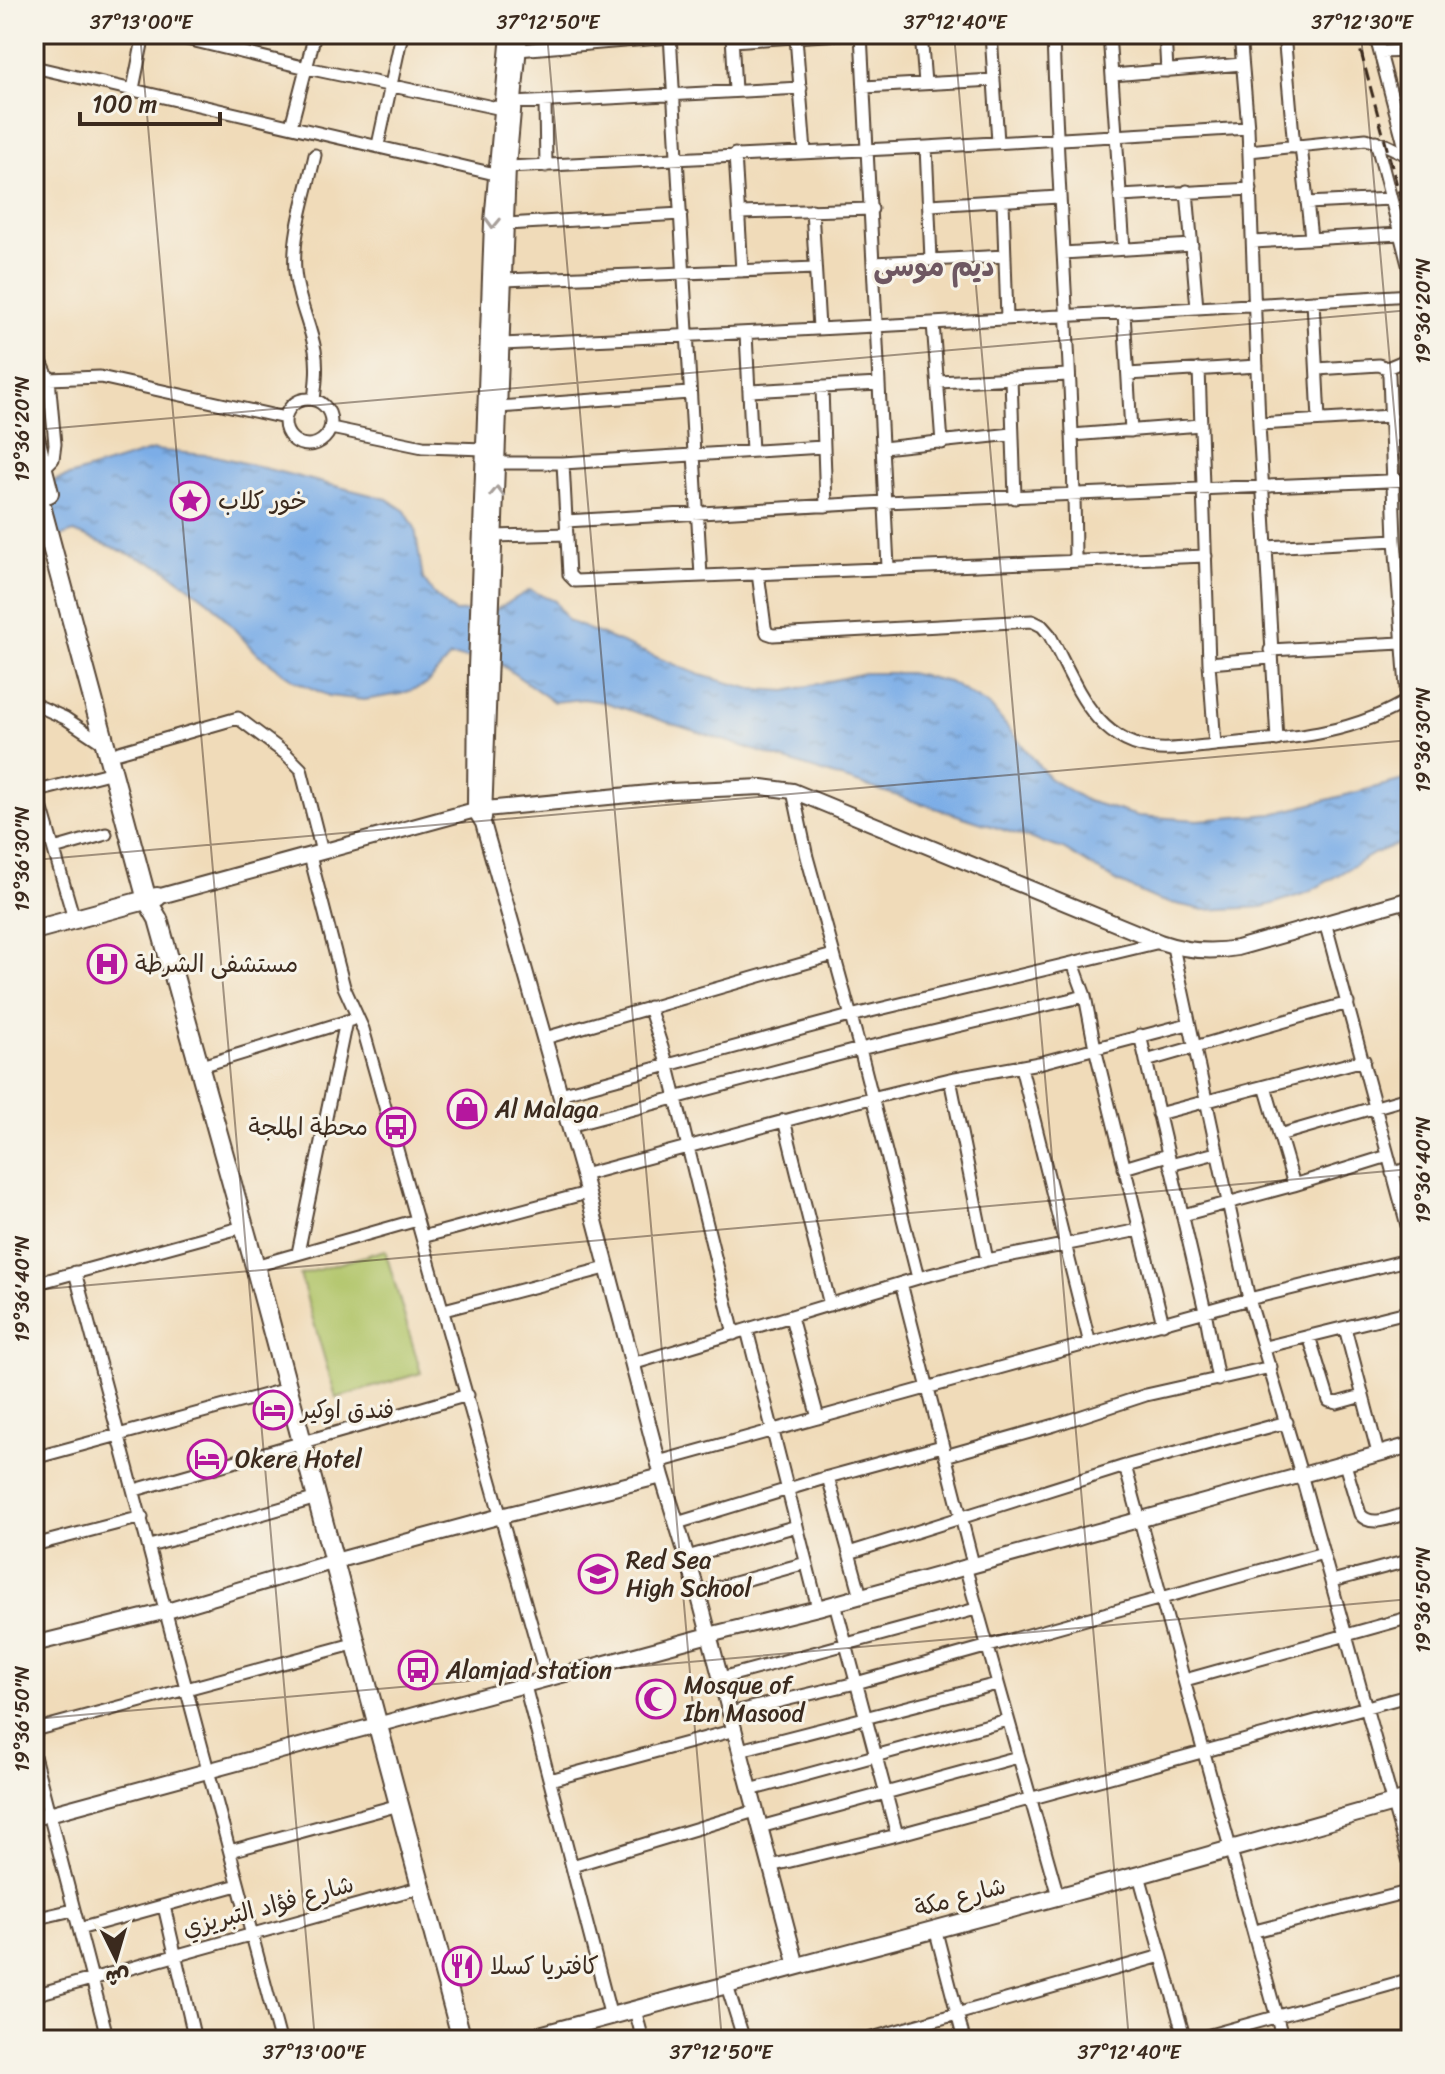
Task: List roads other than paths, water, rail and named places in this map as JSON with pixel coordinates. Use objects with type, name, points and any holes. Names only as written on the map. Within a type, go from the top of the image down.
[{"type":"main road","points":[[34,434],[40,475],[89,664],[335,1561],[462,2040]]},
{"type":"main road","points":[[112,748],[113,772],[153,902]]},
{"type":"main road","points":[[34,930],[153,902]]},
{"type":"main road","name":"شارع مكة","points":[[521,2040],[1231,1850],[1411,1798]]},
{"type":"street","points":[[133,89],[144,34]]},
{"type":"street","points":[[166,34],[307,68],[508,108],[545,103],[801,88]]},
{"type":"street","points":[[229,49],[232,34]]},
{"type":"street","points":[[291,126],[315,34]]},
{"type":"street","points":[[378,145],[402,34]]},
{"type":"street","points":[[508,108],[509,34]]},
{"type":"street","points":[[520,34],[501,170],[485,449],[481,814],[583,1175],[660,1469],[698,1593],[797,1966]]},
{"type":"street","points":[[735,91],[732,38],[840,34]]},
{"type":"street","points":[[861,34],[888,567]]},
{"type":"street","points":[[921,34],[925,83]]},
{"type":"street","points":[[991,34],[998,142]]},
{"type":"street","points":[[1053,34],[1058,197],[1075,496],[1075,561]]},
{"type":"street","points":[[1109,34],[1124,249]]},
{"type":"street","points":[[1165,34],[1167,71]]},
{"type":"street","points":[[1240,34],[1248,128],[1259,424],[1277,740]]},
{"type":"street","points":[[1284,34],[1311,238]]},
{"type":"street","points":[[1375,34],[1409,156]]},
{"type":"street","points":[[518,50],[670,35],[676,96],[682,273],[701,576]]},
{"type":"street","points":[[796,37],[805,152]]},
{"type":"street","points":[[1380,52],[1411,51]]},
{"type":"street","points":[[1113,75],[1242,64]]},
{"type":"street","points":[[34,67],[501,170],[679,157],[926,147],[1248,128]]},
{"type":"street","points":[[864,87],[994,80]]},
{"type":"street","points":[[545,103],[546,166]]},
{"type":"street","points":[[1249,151],[1366,139],[1409,156]]},
{"type":"street","points":[[1376,141],[1411,276]]},
{"type":"street","points":[[926,147],[931,259]]},
{"type":"street","points":[[735,154],[742,271]]},
{"type":"street","points":[[314,400],[315,347],[297,287],[295,267],[315,155]]},
{"type":"street","points":[[485,597],[495,536],[498,463],[506,224],[501,170]]},
{"type":"street","points":[[1120,196],[1251,189]]},
{"type":"street","points":[[1187,191],[1197,308]]},
{"type":"street","points":[[930,205],[1058,197]]},
{"type":"street","points":[[1307,203],[1391,199]]},
{"type":"street","points":[[1003,201],[1007,318]]},
{"type":"street","points":[[739,213],[872,209]]},
{"type":"street","points":[[812,210],[819,328]]},
{"type":"street","points":[[506,224],[681,214]]},
{"type":"street","points":[[1253,242],[1400,234]]},
{"type":"street","points":[[1063,253],[1192,245]]},
{"type":"street","points":[[874,263],[1005,256]]},
{"type":"street","points":[[504,280],[815,268]]},
{"type":"street","points":[[502,344],[746,334],[875,324],[1124,313],[1411,295]]},
{"type":"street","points":[[1313,301],[1319,420]]},
{"type":"street","points":[[1124,313],[1131,431]]},
{"type":"street","points":[[933,323],[942,443]]},
{"type":"street","points":[[746,334],[752,451]]},
{"type":"street","points":[[34,346],[49,379],[55,453],[40,475]]},
{"type":"street","points":[[1317,369],[1379,365],[1387,368],[1411,355]]},
{"type":"street","points":[[1128,374],[1257,366]]},
{"type":"street","points":[[758,573],[765,627],[767,633],[773,635],[1032,621],[1049,634],[1090,710],[1103,726],[1121,739],[1140,746],[1159,749],[1277,740],[1341,729],[1375,717],[1409,699],[1401,643],[1405,615],[1395,540],[1387,368]]},
{"type":"street","points":[[1199,369],[1209,663],[1215,745]]},
{"type":"street","points":[[939,382],[1068,375]]},
{"type":"street","points":[[49,379],[100,377],[285,418]]},
{"type":"street","points":[[1011,378],[1015,498]]},
{"type":"street","points":[[750,391],[879,384]]},
{"type":"street","points":[[822,388],[826,506]]},
{"type":"street","points":[[499,407],[689,393]]},
{"type":"street","points":[[304,399],[314,400],[330,414],[331,428],[322,441],[307,446],[287,434],[285,418],[288,409],[295,403],[304,399]]},
{"type":"street","points":[[1259,424],[1391,416]]},
{"type":"street","points":[[1072,435],[1201,425]]},
{"type":"street","points":[[331,428],[423,447],[485,449]]},
{"type":"street","points":[[883,448],[1012,434]]},
{"type":"street","points":[[498,463],[563,463],[823,447]]},
{"type":"street","points":[[563,463],[569,575],[575,581],[1206,556]]},
{"type":"street","points":[[566,521],[885,502],[1411,480]]},
{"type":"street","points":[[495,536],[567,534]]},
{"type":"street","points":[[1266,547],[1395,540]]},
{"type":"street","points":[[1209,663],[1270,654],[1401,643]]},
{"type":"street","points":[[34,704],[65,718],[112,748],[238,718],[301,769],[344,987],[360,1017],[547,1680]]},
{"type":"street","points":[[74,919],[35,792],[113,772]]},
{"type":"street","points":[[153,902],[316,854],[481,814],[670,791],[762,787],[793,791],[1166,945],[1220,951],[1408,900],[1411,921]]},
{"type":"street","points":[[793,791],[918,1278]]},
{"type":"street","points":[[54,849],[106,834]]},
{"type":"street","points":[[1325,922],[1392,1173],[1408,1215],[1411,1240]]},
{"type":"street","points":[[560,1094],[850,1016],[1073,963],[1166,945]]},
{"type":"street","points":[[1166,945],[1207,1102],[1249,1299],[1287,1422],[1411,1869]]},
{"type":"street","points":[[545,1038],[833,955]]},
{"type":"street","points":[[1073,963],[1085,996],[1163,1324]]},
{"type":"street","points":[[569,1126],[860,1049],[1085,996]]},
{"type":"street","points":[[1146,1061],[1348,1003]]},
{"type":"street","points":[[649,1007],[668,1066],[734,1334]]},
{"type":"street","points":[[198,1067],[360,1017]]},
{"type":"street","points":[[298,1253],[346,1021]]},
{"type":"street","points":[[583,1175],[784,1120],[950,1079],[1021,1067],[1188,1024]]},
{"type":"street","points":[[1140,1035],[1205,1311],[1218,1380]]},
{"type":"street","points":[[1158,1114],[1364,1060]]},
{"type":"street","points":[[1021,1067],[1090,1344]]},
{"type":"street","points":[[950,1079],[987,1260]]},
{"type":"street","points":[[1265,1086],[1294,1185]]},
{"type":"street","points":[[1279,1135],[1411,1097]]},
{"type":"street","points":[[784,1120],[830,1305]]},
{"type":"street","points":[[1124,1168],[1216,1153]]},
{"type":"street","points":[[1183,1215],[1388,1156]]},
{"type":"street","points":[[1392,1173],[1411,1168]]},
{"type":"street","points":[[422,1237],[587,1193]]},
{"type":"street","points":[[255,1266],[417,1220]]},
{"type":"street","points":[[34,1284],[243,1227]]},
{"type":"street","points":[[632,1364],[918,1278],[987,1260],[1139,1230]]},
{"type":"street","points":[[34,1644],[167,1611],[501,1516],[660,1469],[773,1430],[1249,1299],[1411,1259]]},
{"type":"street","points":[[444,1310],[606,1268]]},
{"type":"street","points":[[75,1272],[280,2040]]},
{"type":"street","points":[[901,1283],[960,1516],[976,1609],[1058,1896]]},
{"type":"street","points":[[1265,1347],[1411,1311]]},
{"type":"street","points":[[791,1317],[818,1418]]},
{"type":"street","points":[[1345,1328],[1378,1453]]},
{"type":"street","points":[[747,1330],[818,1608]]},
{"type":"street","points":[[1309,1336],[1329,1401],[1337,1403],[1362,1396]]},
{"type":"street","points":[[677,1523],[828,1477],[1055,1425],[1146,1395],[1271,1367]]},
{"type":"street","points":[[34,1458],[287,1389]]},
{"type":"street","points":[[135,1490],[468,1395]]},
{"type":"street","points":[[849,1553],[1125,1466],[1287,1422]]},
{"type":"street","points":[[42,1816],[1411,1445]]},
{"type":"street","points":[[1344,1461],[1360,1514],[1365,1520],[1372,1522],[1411,1512]]},
{"type":"street","points":[[1125,1466],[1283,2040]]},
{"type":"street","points":[[828,1477],[861,1596]]},
{"type":"street","points":[[150,1546],[317,1498]]},
{"type":"street","points":[[34,1545],[142,1517]]},
{"type":"street","points":[[687,1557],[797,1526]]},
{"type":"street","points":[[730,1713],[856,1683],[1323,1553]]},
{"type":"street","points":[[1332,1581],[1411,1560]]},
{"type":"street","points":[[698,1593],[806,1563]]},
{"type":"street","points":[[835,1603],[897,1835]]},
{"type":"street","points":[[721,1678],[976,1609]]},
{"type":"street","points":[[1185,1680],[1411,1617]]},
{"type":"street","points":[[34,1730],[357,1643]]},
{"type":"street","points":[[740,1750],[997,1684]]},
{"type":"street","points":[[525,1686],[611,2017]]},
{"type":"street","points":[[770,1866],[897,1835],[1411,1695]]},
{"type":"street","points":[[750,1790],[1007,1720]]},
{"type":"street","points":[[550,1780],[735,1730]]},
{"type":"street","points":[[34,1756],[42,1816],[79,1929],[108,2040]]},
{"type":"street","points":[[760,1827],[1018,1757]]},
{"type":"street","points":[[230,1851],[399,1805]]},
{"type":"street","points":[[572,1866],[755,1811]]},
{"type":"street","points":[[1139,1875],[1185,2040]]},
{"type":"street","points":[[79,1929],[238,1885]]},
{"type":"street","name":"شارع فؤاد التبريزي","points":[[34,1995],[422,1887]]},
{"type":"street","points":[[1255,1931],[1411,1891]]},
{"type":"street","points":[[164,1906],[194,2037],[170,2040]]},
{"type":"street","points":[[34,1919],[73,1910]]},
{"type":"street","points":[[935,1928],[964,2040]]},
{"type":"street","points":[[865,2040],[1161,1956]]},
{"type":"street","points":[[1192,2040],[1411,1979]]},
{"type":"street","points":[[727,1986],[744,2040]]},
{"type":"street","points":[[635,2010],[643,2040]]},
{"type":"water","points":[[153,450],[216,456],[387,499],[405,511],[415,528],[423,579],[454,612],[493,611],[530,590],[555,601],[568,621],[700,675],[752,689],[787,691],[864,673],[909,673],[949,682],[991,707],[1049,778],[1087,801],[1138,816],[1198,820],[1273,814],[1411,778],[1411,839],[1375,853],[1309,892],[1263,907],[1204,910],[1158,900],[1118,882],[1063,849],[604,702],[583,699],[554,702],[493,659],[450,657],[426,685],[401,694],[364,700],[329,696],[295,681],[254,651],[212,604],[162,567],[74,532],[34,545],[34,496],[56,480]]},
{"type":"railway","points":[[1356,34],[1411,237]]},
{"type":"place","name":"خور كلاب","points":[[190,501]]},
{"type":"place","name":"مستشفى الشرطة","points":[[107,964]]},
{"type":"place","name":"Al Malaga","points":[[467,1109]]},
{"type":"place","name":"محطة الملجة","points":[[396,1127]]},
{"type":"place","name":"فندق اوكير","points":[[273,1410]]},
{"type":"place","name":"Okere Hotel","points":[[207,1459]]},
{"type":"place","name":"Red Sea High School","points":[[598,1574]]},
{"type":"place","name":"Alamjad station","points":[[418,1670]]},
{"type":"place","name":"Mosque of Ibn Masood","points":[[656,1699]]},
{"type":"place","name":"كافتريا كسلا","points":[[462,1966]]},
{"type":"district","name":"ديم موسى","points":[[934,266]]}]
